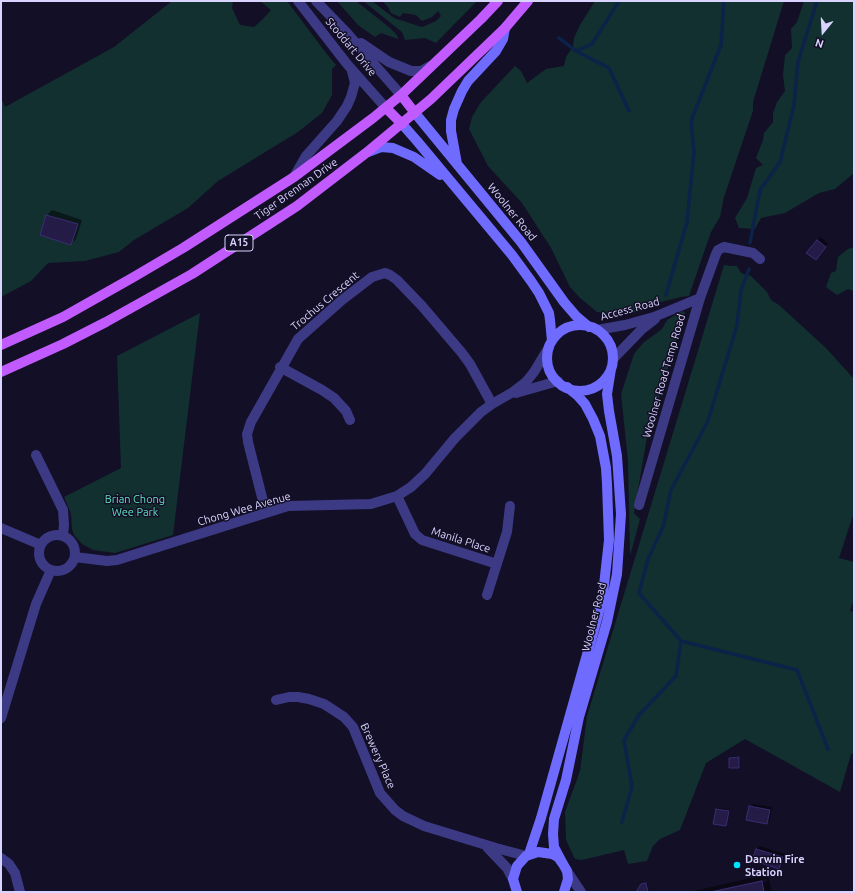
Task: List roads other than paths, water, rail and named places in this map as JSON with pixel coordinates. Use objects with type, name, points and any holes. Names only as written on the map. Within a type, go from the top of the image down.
[{"type":"main road","name":"Tiger Brennan Drive","points":[[1,345],[63,317],[132,278],[183,248],[294,177],[386,108],[439,60],[498,1]]},
{"type":"main road","name":"Tiger Brennan Drive","points":[[1,372],[63,344],[106,322],[192,274],[297,206],[402,124],[505,28],[528,1]]},
{"type":"main road","points":[[457,164],[451,131],[451,120],[454,109],[468,81],[496,51],[503,39],[505,28]]},
{"type":"main road","points":[[401,95],[415,112]]},
{"type":"main road","points":[[386,108],[402,124],[450,180],[512,255],[539,293],[549,313],[550,320],[550,344],[547,355],[549,368],[558,381],[567,388],[581,390],[594,387],[603,381],[612,364],[612,350],[608,341],[593,328],[578,325],[569,327],[559,332],[550,344]]},
{"type":"main road","name":"Woolner Road","points":[[415,112],[521,242],[567,306],[576,316],[593,328]]},
{"type":"main road","points":[[366,153],[381,147],[393,148],[418,160],[450,180]]},
{"type":"main road","name":"Woolner Road","points":[[565,867],[554,847],[552,834],[554,819],[566,780],[579,717],[607,622],[617,574],[621,514],[617,456],[607,394],[612,364]]},
{"type":"main road","name":"Woolner Road","points":[[515,887],[516,866],[527,855],[542,812],[598,619],[603,594],[609,540],[606,468],[600,436],[585,404],[577,395],[567,388]]},
{"type":"main road","points":[[527,855],[545,852],[558,857],[565,867],[568,879],[564,892]]},
{"type":"street","name":"Stoddart Drive","points":[[298,1],[347,64],[386,108]]},
{"type":"street","name":"Stoddart Drive","points":[[316,1],[347,32],[401,95]]},
{"type":"street","points":[[347,32],[389,62],[411,71],[421,71],[439,60]]},
{"type":"street","points":[[294,177],[306,156],[337,122],[351,97],[355,78],[354,73],[347,64]]},
{"type":"street","name":"Woolner Road Temp Road","points":[[639,505],[700,298],[716,254],[718,250],[724,247],[753,253],[760,259]]},
{"type":"street","name":"Trochus Crescent","points":[[266,513],[247,434],[250,422],[280,367],[298,339],[306,330],[372,277],[385,273],[397,280],[450,338],[470,364],[492,404]]},
{"type":"street","name":"Access Road","points":[[593,328],[632,323],[669,311],[700,298]]},
{"type":"street","name":"Access Road","points":[[612,364],[642,329],[669,311]]},
{"type":"street","name":"Chong Wee Avenue","points":[[75,557],[107,561],[122,559],[291,506],[371,504],[397,496],[411,487],[425,474],[469,424],[492,404],[520,387],[530,378],[550,344]]},
{"type":"street","points":[[280,367],[334,398],[346,411],[350,420]]},
{"type":"street","name":"Chong Wee Avenue","points":[[503,398],[521,391],[558,381]]},
{"type":"street","points":[[36,455],[63,510],[64,525],[62,536]]},
{"type":"street","name":"Manila Place","points":[[397,496],[415,534],[422,540],[497,564]]},
{"type":"street","name":"Manila Place","points":[[487,595],[507,532],[510,506]]},
{"type":"street","points":[[1,528],[41,545]]},
{"type":"street","points":[[58,536],[67,538],[73,544],[75,557],[73,562],[66,569],[56,571],[47,568],[41,562],[39,554],[41,545],[48,538],[58,536]]},
{"type":"street","points":[[1,718],[36,604],[51,570]]},
{"type":"street","name":"Brewery Place","points":[[276,700],[289,697],[298,697],[324,704],[335,710],[352,727],[380,793],[395,810],[412,821],[496,848],[527,855]]},
{"type":"street","points":[[478,842],[488,848],[499,858],[507,868],[515,887]]},
{"type":"street","points":[[1,858],[9,864],[15,873],[20,892]]},
{"type":"street","points":[[565,867],[581,892]]},
{"type":"waterway","points":[[576,51],[592,44],[619,1]]},
{"type":"waterway","points":[[666,295],[687,222],[694,152],[691,121],[721,45],[724,1]]},
{"type":"waterway","points":[[750,243],[760,190],[780,162],[794,105],[798,62],[817,1]]},
{"type":"waterway","points":[[559,38],[576,51],[609,68],[629,111]]},
{"type":"waterway","points":[[622,822],[632,787],[624,740],[639,715],[676,676],[681,641],[639,593],[648,559],[663,527],[671,490],[708,421],[737,325],[741,290],[749,269]]},
{"type":"waterway","points":[[681,641],[797,670],[828,749]]},
{"type":"place","name":"Darwin Fire Station","points":[[737,865]]},
{"type":"park label","name":"Brian Chong Wee Park","points":[[135,505]]}]
